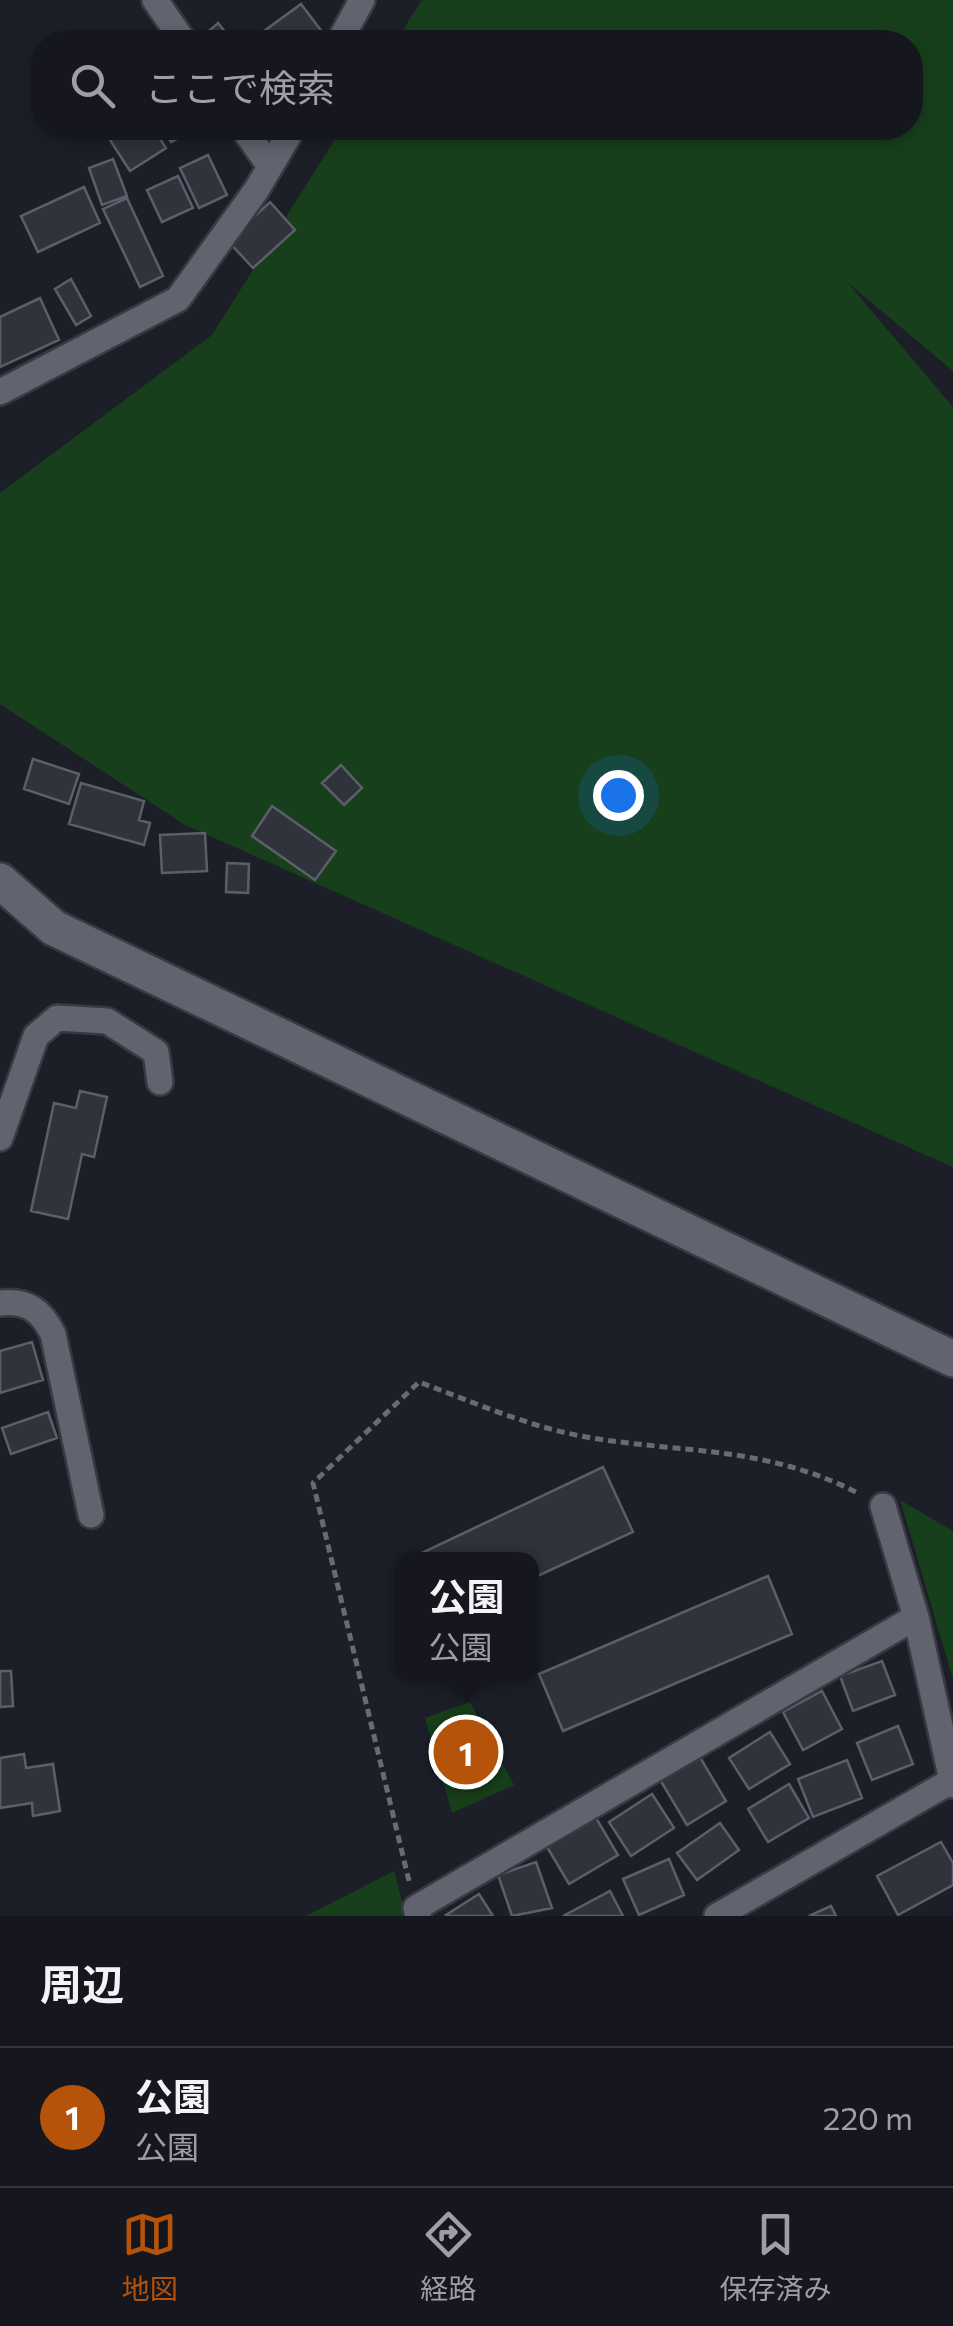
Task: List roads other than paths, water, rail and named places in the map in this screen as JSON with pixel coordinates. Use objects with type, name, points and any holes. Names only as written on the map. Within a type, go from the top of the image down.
[{"type":"street","points":[[155,0],[176,30]]},
{"type":"street","points":[[346,30],[362,0]]},
{"type":"street","points":[[252,140],[270,165]]},
{"type":"street","points":[[0,392],[178,299],[286,140]]},
{"type":"street","points":[[0,880],[54,928],[953,1359]]},
{"type":"street","points":[[0,1138],[36,1036],[56,1018],[107,1021],[156,1052],[160,1082]]},
{"type":"street","points":[[0,1303],[19,1301],[42,1314],[53,1334],[91,1515]]},
{"type":"street","points":[[717,1916],[751,1906],[952,1782],[916,1617],[883,1506]]},
{"type":"street","points":[[417,1912],[916,1617]]},
{"type":"place","name":"公園","points":[[466,1752]]}]
